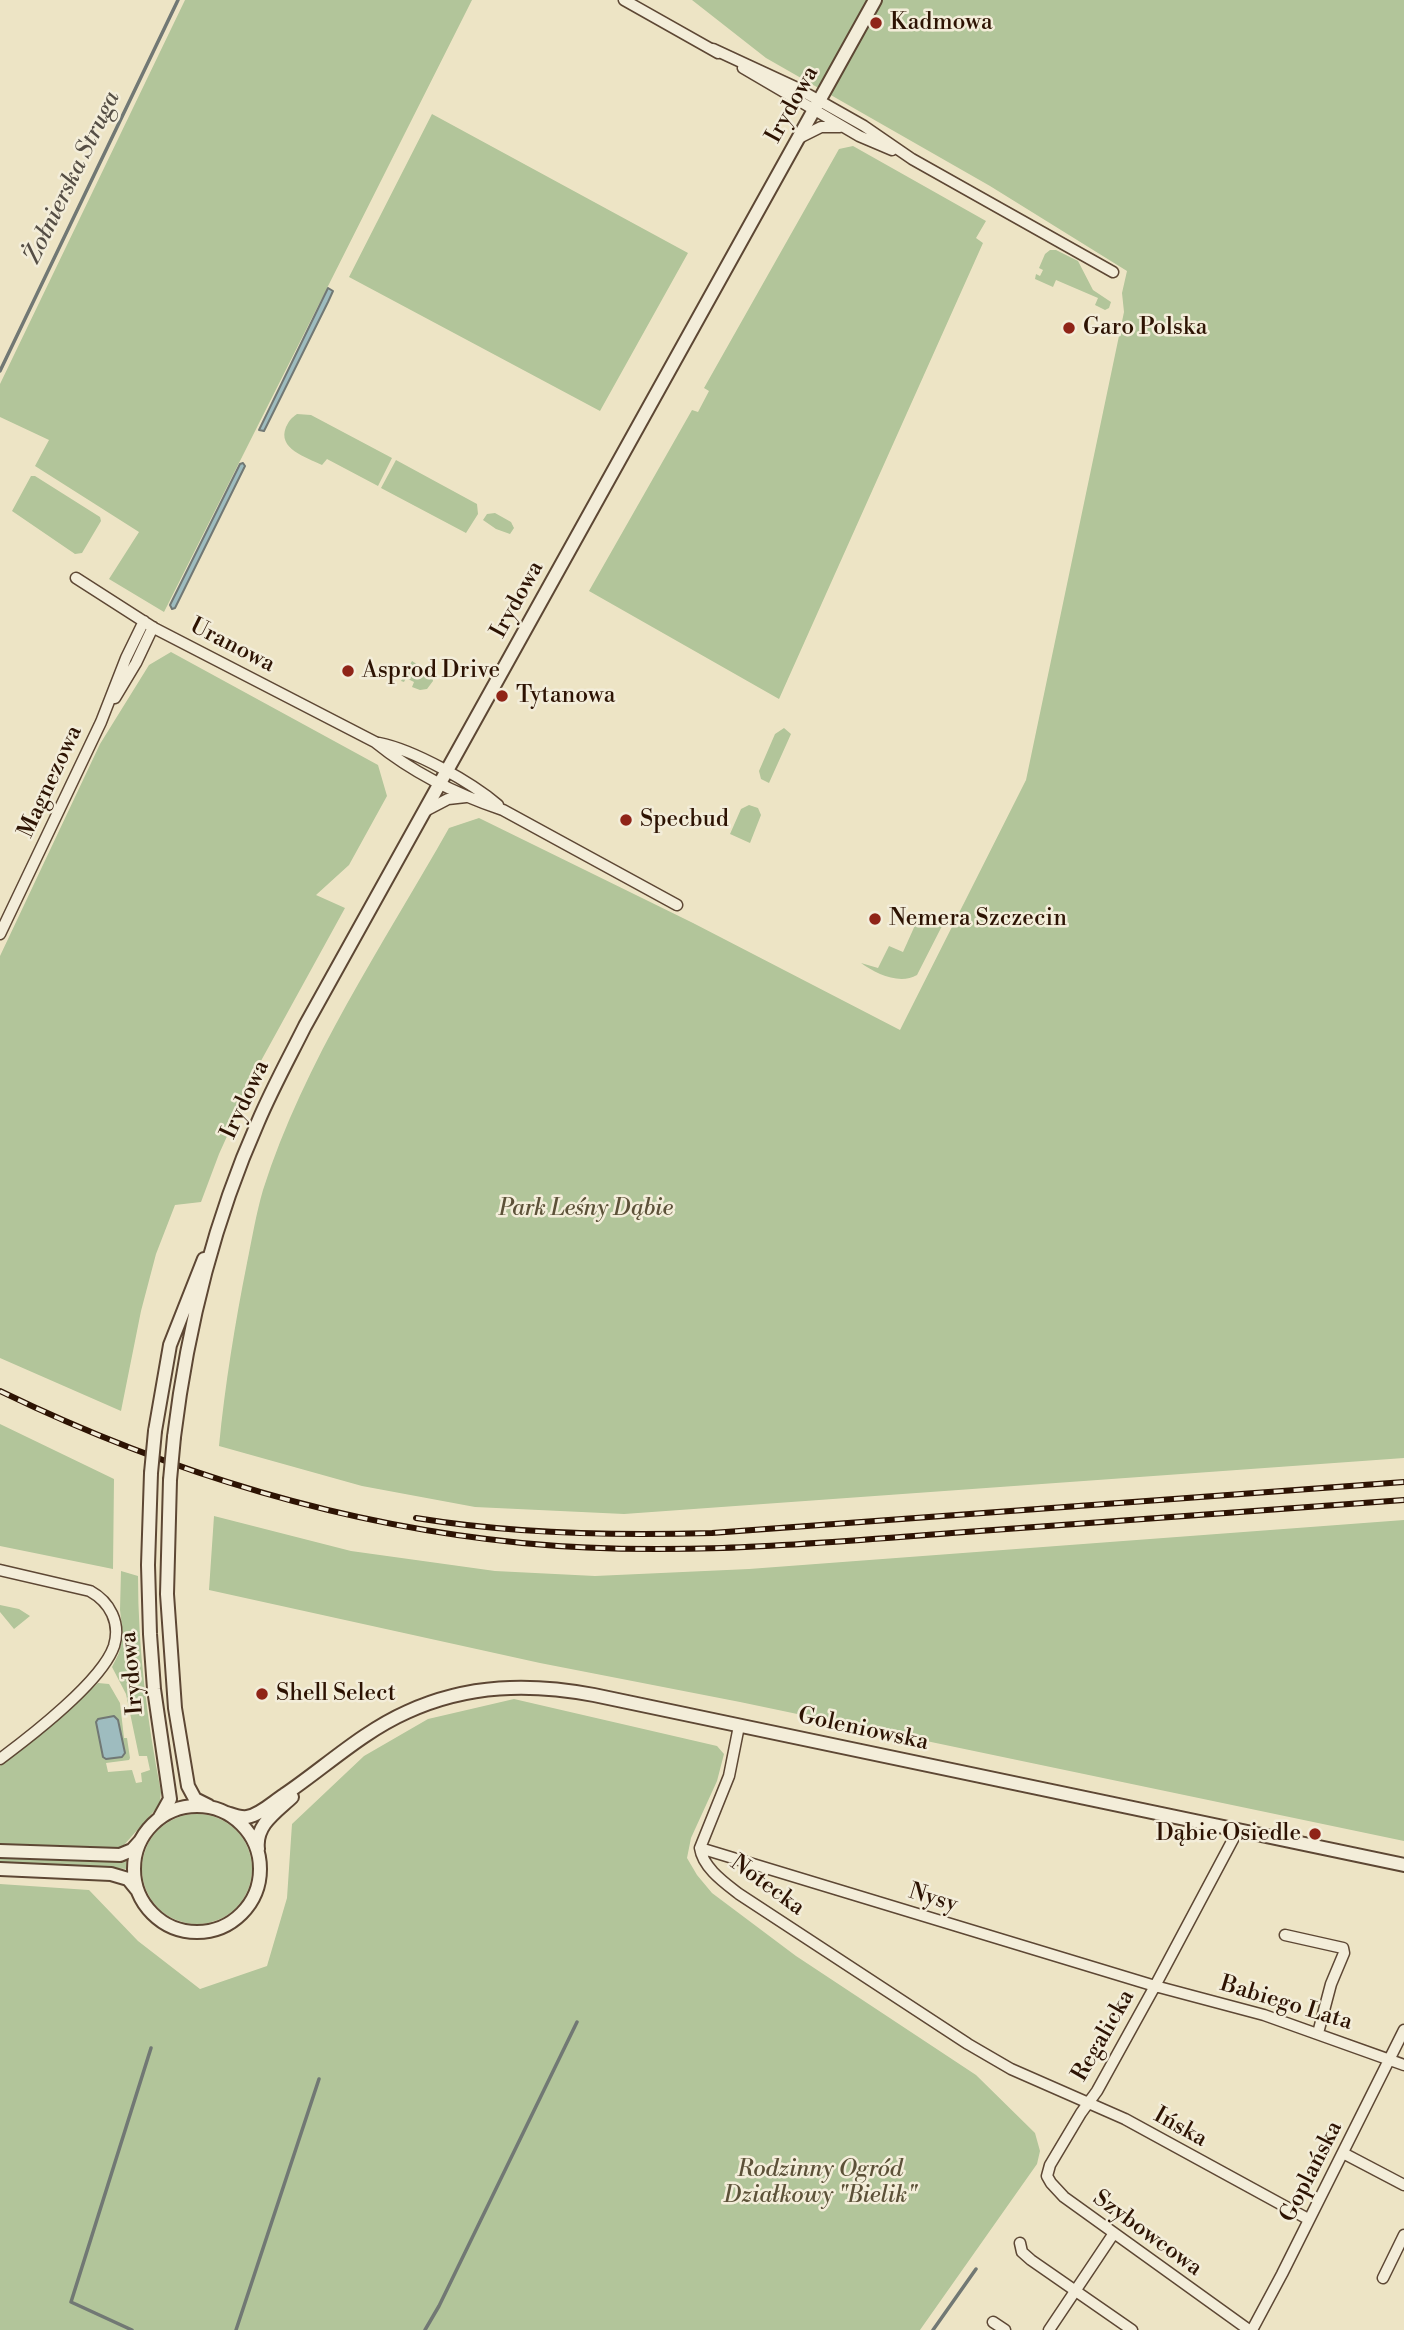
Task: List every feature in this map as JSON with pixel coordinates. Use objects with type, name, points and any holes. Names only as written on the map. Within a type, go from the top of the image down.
[{"type":"street","points":[[624,0],[713,49],[772,76],[845,128],[912,159],[1114,272]]},
{"type":"street","name":"Irydowa","points":[[155,1823],[170,1798],[157,1712],[150,1634],[148,1565],[155,1431],[170,1345],[217,1230],[244,1154],[305,1026],[875,0]]},
{"type":"street","points":[[816,106],[864,126],[912,159]]},
{"type":"street","points":[[798,138],[821,127],[845,128]]},
{"type":"street","name":"Uranowa","points":[[76,578],[153,627],[375,742],[392,746],[443,777]]},
{"type":"street","name":"Magnezowa","points":[[0,934],[101,722],[144,621]]},
{"type":"street","name":"Magnezowa","points":[[101,722],[136,663],[153,627]]},
{"type":"street","points":[[443,777],[472,799]]},
{"type":"street","points":[[443,777],[483,792],[503,810]]},
{"type":"street","points":[[424,811],[453,797],[472,799],[503,810],[677,905]]},
{"type":"street","name":"Irydowa","points":[[212,1808],[195,1798],[188,1786],[175,1708],[167,1594],[174,1437],[189,1342],[217,1230]]},
{"type":"street","points":[[0,1570],[80,1587],[98,1596],[110,1610],[116,1625],[113,1647],[100,1668],[67,1703],[0,1759]]},
{"type":"street","name":"Goleniowska","points":[[227,1813],[240,1817],[255,1814],[378,1727],[408,1711],[460,1693],[492,1688],[556,1688],[1404,1865]]},
{"type":"street","name":"Notecka","points":[[739,1726],[729,1776],[702,1839],[700,1848],[703,1859],[739,1894],[894,1994]]},
{"type":"street","name":"Goleniowska","points":[[258,1850],[257,1838],[263,1825],[328,1764]]},
{"type":"street","points":[[0,1851],[120,1855],[132,1850],[155,1823],[171,1812],[183,1807],[212,1808],[227,1813],[244,1827],[258,1850],[259,1877],[254,1897],[241,1913],[225,1925],[207,1931],[195,1931],[172,1926],[152,1912],[128,1879],[121,1875],[0,1869]]},
{"type":"street","name":"Regalicka","points":[[894,1994],[968,2044],[1011,2069],[1089,2102],[1155,1986],[1238,1830]]},
{"type":"street","points":[[141,1895],[135,1877],[135,1865],[144,1838]]},
{"type":"street","name":"Nysy","points":[[700,1848],[1155,1986]]},
{"type":"street","points":[[1285,1935],[1343,1948],[1344,1953],[1331,1984],[1318,2033]]},
{"type":"street","name":"Babiego Lata","points":[[1155,1986],[1264,2015],[1404,2065]]},
{"type":"street","name":"Goplańska","points":[[1250,2330],[1282,2274],[1404,2030]]},
{"type":"street","name":"Szybowcowa","points":[[1089,2102],[1046,2176],[1064,2197],[1250,2330]]},
{"type":"street","name":"Ińska","points":[[1089,2102],[1161,2138],[1308,2219]]},
{"type":"street","points":[[1343,2153],[1404,2185]]},
{"type":"street","points":[[1049,2330],[1114,2233]]},
{"type":"street","points":[[1383,2278],[1404,2235]]},
{"type":"street","points":[[1020,2243],[1025,2255],[1132,2330]]},
{"type":"street","points":[[993,2322],[1005,2330]]},
{"type":"green space","points":[[185,0],[472,0],[164,612],[109,579],[139,532],[35,466],[49,440],[0,417],[0,384]]},
{"type":"green space","name":"Park Leśny Dąbie","points":[[692,0],[1404,0],[1404,1458],[624,1514],[475,1507],[362,1486],[219,1446],[238,1308],[254,1226],[280,1142],[322,1050],[449,828],[479,818],[693,923],[900,1030],[1026,780],[1124,312],[1122,293],[1127,271],[990,186],[766,58]]},
{"type":"green space","points":[[432,114],[688,253],[600,411],[349,277]]},
{"type":"green space","points":[[853,146],[986,221],[976,238],[983,243],[779,699],[589,591],[692,410],[698,412],[709,391],[704,388],[839,149]]},
{"type":"green space","points":[[1056,250],[1078,261],[1093,290],[1111,302],[1109,308],[1105,310],[1095,305],[1098,298],[1056,280],[1053,287],[1035,279],[1036,274],[1040,276],[1043,270],[1039,268],[1045,254]]},
{"type":"green space","points":[[297,414],[311,415],[392,458],[378,486],[327,459],[322,465],[289,447],[284,435],[290,420]]},
{"type":"green space","points":[[396,460],[477,504],[478,514],[466,533],[381,488]]},
{"type":"green space","points":[[31,476],[100,517],[101,521],[82,553],[75,554],[12,511]]},
{"type":"green space","points":[[495,513],[511,522],[514,528],[510,534],[483,520],[487,514]]},
{"type":"green space","points":[[171,652],[378,765],[387,796],[349,865],[316,895],[345,908],[262,1059],[219,1154],[201,1202],[175,1205],[156,1254],[141,1311],[121,1411],[0,1358],[0,956],[100,744],[149,665]]},
{"type":"green space","points":[[412,661],[432,674],[433,681],[427,689],[412,687],[414,682],[406,678],[404,682],[401,681]]},
{"type":"green space","points":[[784,728],[791,734],[769,783],[761,779],[759,771],[775,734]]},
{"type":"green space","points":[[749,805],[758,808],[761,815],[750,843],[730,834],[741,809]]},
{"type":"green space","points":[[921,912],[940,921],[942,926],[917,975],[896,978],[874,971],[861,963],[878,968],[889,946],[903,952]]},
{"type":"green space","points":[[0,1424],[114,1479],[113,1569],[0,1546]]},
{"type":"green space","points":[[214,1516],[351,1551],[495,1571],[595,1576],[749,1569],[1404,1520],[1404,1841],[740,1702],[540,1663],[209,1590]]},
{"type":"green space","points":[[121,1571],[138,1576],[142,1657],[161,1792],[160,1802],[124,1845],[117,1849],[0,1845],[0,1766],[98,1683],[109,1684],[120,1703],[124,1738],[127,1738],[130,1758],[106,1763],[108,1772],[132,1770],[136,1783],[142,1782],[141,1773],[150,1770],[147,1756],[139,1756],[126,1694],[112,1667],[123,1635],[120,1610]]},
{"type":"green space","points":[[0,1605],[19,1609],[30,1616],[14,1629],[0,1612]]},
{"type":"green space","name":"Rodzinny Ogród Działkowy \"Bielik\"","points":[[514,1699],[717,1746],[724,1754],[717,1781],[691,1838],[687,1858],[697,1875],[712,1893],[796,1956],[976,2075],[1035,2133],[1040,2151],[1037,2164],[920,2330],[0,2330],[0,1884],[89,1890],[138,1941],[200,1989],[267,1966],[287,1898],[292,1824],[364,1756],[428,1719]]},
{"type":"green space","points":[[197,1814],[218,1818],[236,1830],[248,1848],[252,1869],[248,1890],[236,1908],[218,1920],[197,1924],[176,1920],[158,1908],[146,1890],[142,1869],[146,1848],[158,1830],[176,1818]]},
{"type":"green space","points":[[0,1857],[111,1862],[126,1860],[127,1869],[45,1864],[0,1865]]},
{"type":"water","points":[[328,288],[333,291],[328,302],[264,431],[259,430]]},
{"type":"water","points":[[240,464],[245,466],[175,608],[172,609],[170,605]]},
{"type":"water","points":[[114,1716],[118,1720],[125,1753],[122,1757],[106,1759],[103,1757],[96,1722],[98,1719]]},
{"type":"waterway","name":"Żołnierska Struga","points":[[0,371],[178,0]]},
{"type":"waterway","points":[[425,2330],[577,2022]]},
{"type":"waterway","points":[[132,2330],[71,2302],[151,2048]]},
{"type":"waterway","points":[[236,2330],[319,2079]]},
{"type":"waterway","points":[[933,2330],[976,2269]]},
{"type":"railway","points":[[0,1391],[125,1446],[254,1490],[386,1523],[522,1543],[629,1549],[737,1547],[1404,1500]]},
{"type":"railway","points":[[416,1518],[490,1528],[564,1533],[712,1533],[1404,1482]]},
{"type":"place","name":"Kadmowa","points":[[876,23]]},
{"type":"place","name":"Garo Polska","points":[[1069,328]]},
{"type":"place","name":"Asprod Drive","points":[[348,671]]},
{"type":"place","name":"Tytanowa","points":[[502,696]]},
{"type":"place","name":"Specbud","points":[[626,820]]},
{"type":"place","name":"Nemera Szczecin","points":[[875,919]]},
{"type":"place","name":"Shell Select","points":[[262,1694]]},
{"type":"place","name":"Dąbie Osiedle","points":[[1315,1834]]}]
